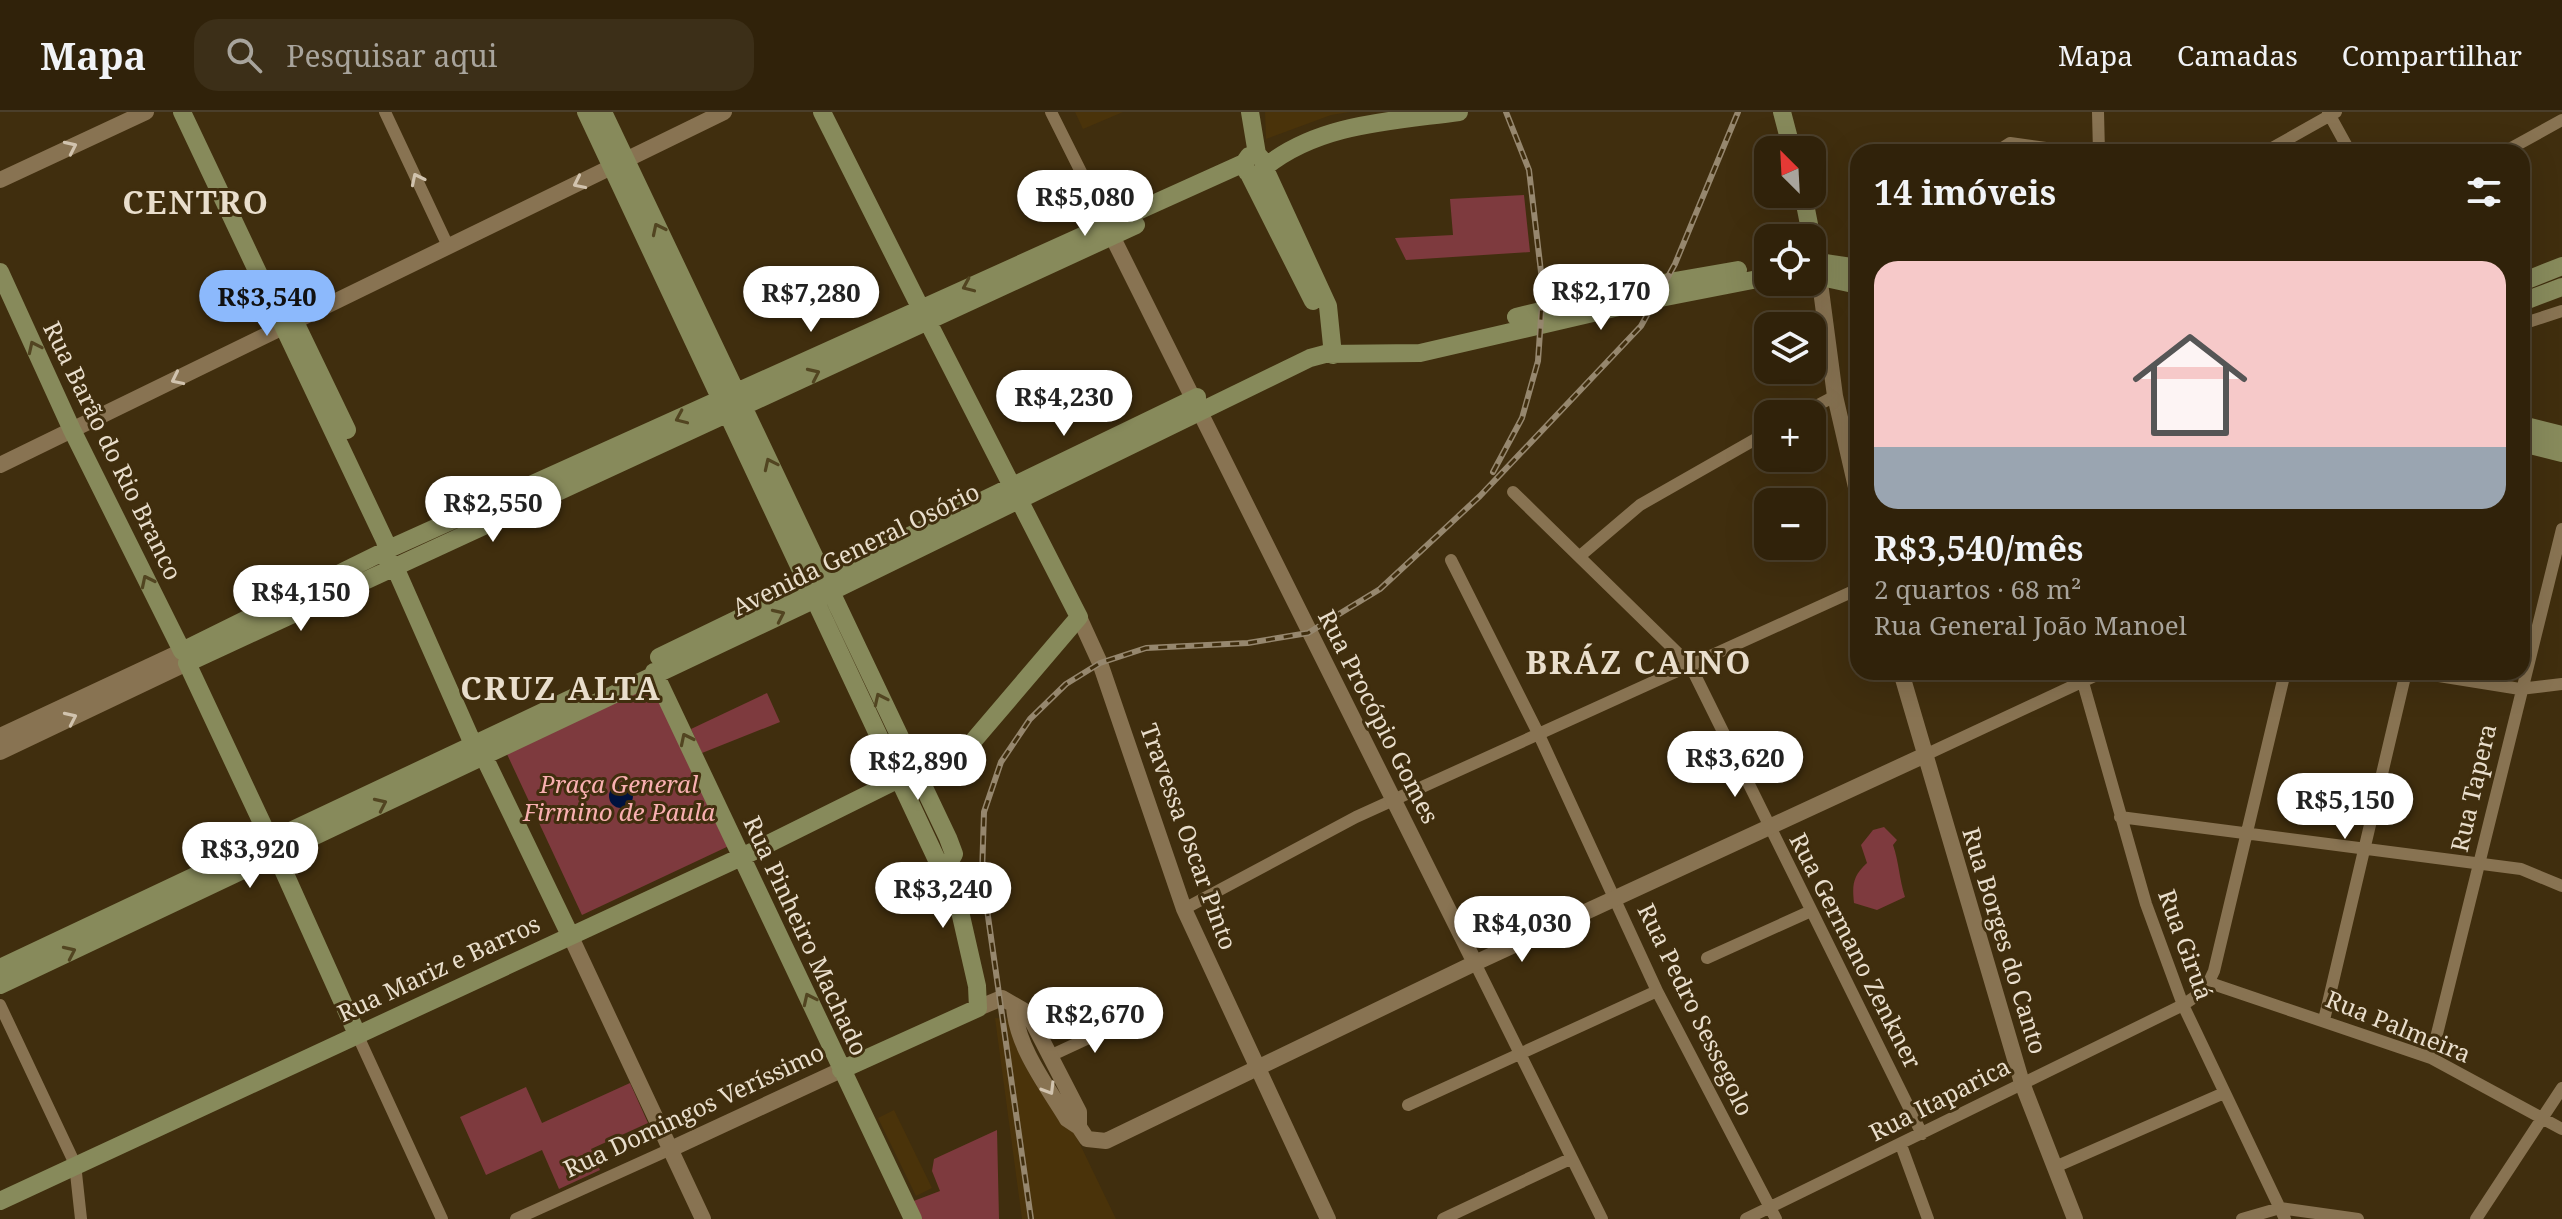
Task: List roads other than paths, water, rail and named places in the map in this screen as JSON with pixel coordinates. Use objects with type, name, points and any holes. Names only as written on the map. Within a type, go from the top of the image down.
[{"type":"main road","points":[[182,112],[290,323],[397,556],[445,671],[570,935]]},
{"type":"main road","points":[[194,112],[250,242]]},
{"type":"main road","points":[[586,112],[619,164],[906,775],[959,907],[977,986],[978,1008]]},
{"type":"main road","points":[[603,112],[619,164]]},
{"type":"main road","points":[[822,112],[1079,617]]},
{"type":"main road","points":[[184,657],[397,556],[1254,164],[1354,127],[1459,112]]},
{"type":"main road","points":[[1782,112],[1788,136]]},
{"type":"main road","points":[[1250,121],[1254,164],[1325,313],[1328,348]]},
{"type":"main road","points":[[2530,279],[2562,266]]},
{"type":"main road","name":"Avenida General Osório","points":[[483,751],[1017,492],[1310,345],[1328,348],[1463,337],[1754,268]]},
{"type":"main road","points":[[1826,268],[1850,268]]},
{"type":"main road","name":"Rua Barão do Rio Branco","points":[[0,272],[72,430],[184,657],[357,1034]]},
{"type":"main road","points":[[1826,272],[1850,282]]},
{"type":"main road","name":"Avenida General Osório","points":[[1643,294],[1754,279]]},
{"type":"main road","points":[[2530,299],[2562,287]]},
{"type":"main road","points":[[2530,427],[2562,435]]},
{"type":"main road","points":[[2530,445],[2562,453]]},
{"type":"main road","name":"Avenida General Osório","points":[[0,968],[654,672],[819,588]]},
{"type":"main road","name":"Rua Mariz e Barros","points":[[0,1201],[742,856],[969,746],[1079,617]]},
{"type":"main road","name":"Rua Pinheiro Machado","points":[[654,672],[913,1219]]},
{"type":"main road","name":"Avenida General Osório","points":[[0,985],[273,847]]},
{"type":"main road","name":"Rua Domingos Veríssimo","points":[[841,1070],[978,1008]]},
{"type":"street","points":[[0,180],[146,112]]},
{"type":"street","points":[[385,112],[448,246]]},
{"type":"street","points":[[0,465],[724,112]]},
{"type":"street","name":"Rua Procópio Gomes","points":[[1051,112],[1194,405],[1602,1219]]},
{"type":"street","points":[[2098,112],[2099,144]]},
{"type":"street","points":[[2279,144],[2331,113],[2346,144]]},
{"type":"street","points":[[2518,144],[2562,120]]},
{"type":"street","points":[[1819,296],[1835,396],[1850,461]]},
{"type":"street","points":[[2530,321],[2562,311]]},
{"type":"street","points":[[1826,401],[1835,396]]},
{"type":"street","points":[[1580,556],[1640,505],[1754,440]]},
{"type":"street","name":"Rua Germano Zenkner","points":[[1513,492],[1690,665],[1922,1134]]},
{"type":"street","name":"Rua Tapera","points":[[2530,651],[2562,529]]},
{"type":"street","name":"Rua Pedro Sessegolo","points":[[1451,560],[1540,737],[1657,991],[1773,1213]]},
{"type":"street","points":[[1184,909],[1356,817],[1540,737],[1850,593]]},
{"type":"street","name":"Travessa Oscar Pinto","points":[[1079,617],[1100,663],[1184,909],[1328,1219]]},
{"type":"street","points":[[0,736],[184,657]]},
{"type":"street","points":[[0,752],[184,657]]},
{"type":"street","name":"Rua Borges do Canto","points":[[1903,680],[1923,756],[2022,1083],[2075,1219]]},
{"type":"street","points":[[1014,1006],[1015,1021],[1044,1081],[1067,1119],[1083,1133],[1106,1141],[1475,963],[1923,756],[2075,680]]},
{"type":"street","name":"Rua Giruá","points":[[2082,680],[2146,904],[2183,1005],[2282,1213]]},
{"type":"street","points":[[2210,983],[2283,680]]},
{"type":"street","points":[[2324,1020],[2362,846],[2404,680]]},
{"type":"street","points":[[2464,680],[2520,689],[2562,684]]},
{"type":"street","name":"Rua Tapera","points":[[2431,1058],[2522,680]]},
{"type":"street","points":[[2120,817],[2521,869],[2562,886]]},
{"type":"street","points":[[1707,958],[1811,911]]},
{"type":"street","points":[[570,935],[673,1148],[703,1219]]},
{"type":"street","name":"Rua Itaparica","points":[[1746,1219],[1773,1213],[2022,1083],[2183,1005],[2196,998],[2210,983]]},
{"type":"street","name":"Rua Palmeira","points":[[2210,983],[2431,1058],[2562,1129]]},
{"type":"street","points":[[1408,1105],[1657,991]]},
{"type":"street","points":[[978,1008],[1002,998],[1028,1013],[1079,1112],[1083,1133]]},
{"type":"street","points":[[0,1005],[75,1164],[81,1219]]},
{"type":"street","points":[[1052,1055],[1123,1022]]},
{"type":"street","name":"Rua Barão do Rio Branco","points":[[357,1034],[442,1219]]},
{"type":"street","name":"Rua Domingos Veríssimo","points":[[516,1219],[841,1070]]},
{"type":"street","points":[[2476,1219],[2562,1088]]},
{"type":"street","points":[[2055,1167],[2224,1093]]},
{"type":"street","points":[[1901,1145],[1928,1219]]},
{"type":"street","points":[[1443,1219],[1570,1159]]},
{"type":"street","points":[[2242,1219],[2282,1213],[2358,1219]]},
{"type":"water","points":[[621,784],[632,791],[633,796],[626,807],[621,808],[610,801],[609,796],[616,785]]},
{"type":"railway","points":[[1493,472],[1522,418],[1538,361],[1543,289],[1529,170],[1506,112]]},
{"type":"railway","points":[[1031,1219],[982,874],[984,812],[1001,762],[1030,719],[1066,684],[1100,663],[1146,648],[1248,643],[1308,633],[1380,589],[1480,496],[1641,326],[1675,264],[1738,112]]},
{"type":"district","name":"CENTRO","points":[[196,203]]},
{"type":"district","name":"BRÁZ CAINO","points":[[1639,663]]},
{"type":"district","name":"CRUZ ALTA","points":[[561,689]]},
{"type":"park label","name":"Praça General Firmino de Paula","points":[[619,799]]}]
